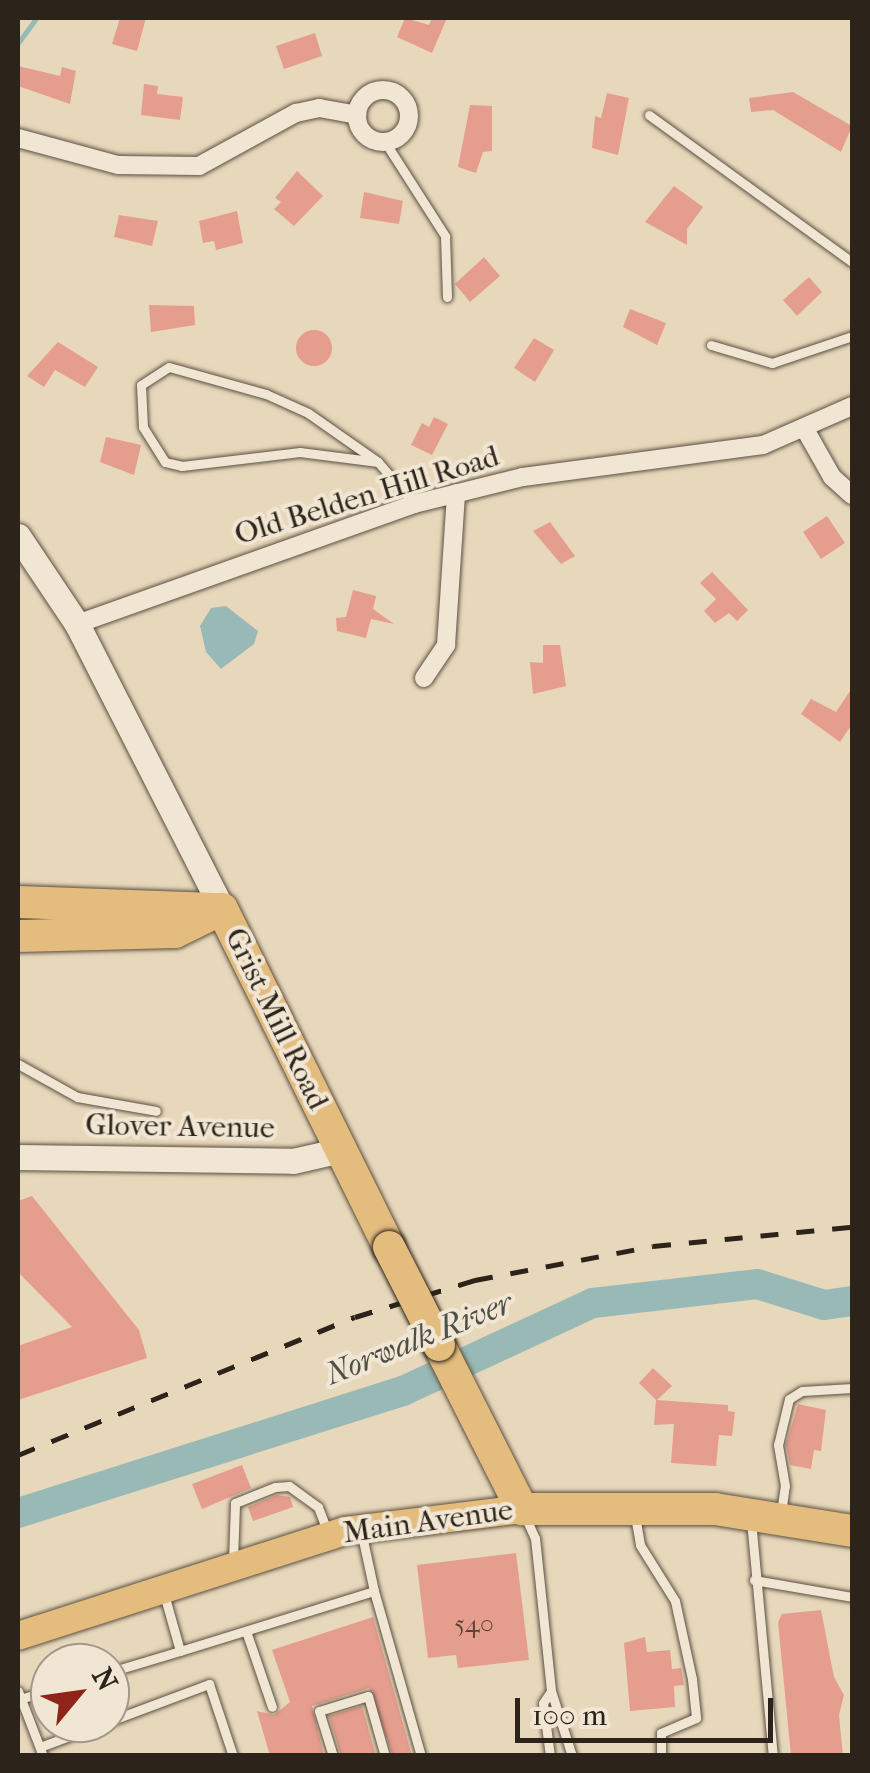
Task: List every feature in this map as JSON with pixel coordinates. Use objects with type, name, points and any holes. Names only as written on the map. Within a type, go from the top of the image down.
[{"type":"highway","points":[[18,902],[222,909]]},
{"type":"highway","points":[[18,936],[176,932],[222,909]]},
{"type":"highway","name":"Grist Mill Road","points":[[222,909],[522,1509]]},
{"type":"highway","name":"Main Avenue","points":[[522,1509],[634,1508],[766,1514],[852,1531]]},
{"type":"main road","name":"Grist Mill Road","points":[[18,536],[77,624],[222,909]]},
{"type":"main road","name":"Glover Avenue","points":[[18,1157],[293,1160],[340,1150]]},
{"type":"main road","name":"Main Avenue","points":[[18,1636],[329,1535],[522,1509]]},
{"type":"street","points":[[371,92],[398,94],[409,118],[402,134],[385,142],[362,131],[357,115],[371,92]]},
{"type":"street","points":[[18,138],[98,161],[181,168],[216,161],[296,113],[319,108],[357,115]]},
{"type":"street","name":"Old Belden Hill Road","points":[[77,624],[456,492],[523,477],[763,445],[806,430],[852,406]]},
{"type":"street","points":[[806,430],[832,477],[852,495]]},
{"type":"street","points":[[424,678],[446,645],[456,492]]},
{"type":"lane","points":[[649,115],[852,262]]},
{"type":"lane","points":[[385,142],[445,236],[446,297]]},
{"type":"lane","points":[[711,345],[772,363],[852,336]]},
{"type":"lane","points":[[378,462],[300,452],[182,466],[165,462],[142,427],[141,386],[169,367],[215,375],[308,413],[378,462],[414,504]]},
{"type":"lane","points":[[18,1064],[78,1097],[156,1110]]},
{"type":"lane","points":[[773,1756],[754,1580],[766,1514],[785,1486],[778,1445],[789,1399],[802,1391],[852,1388]]},
{"type":"lane","points":[[234,1564],[229,1538],[235,1502],[275,1488],[289,1486],[318,1508],[329,1535]]},
{"type":"lane","points":[[634,1508],[640,1545],[675,1600],[692,1679],[696,1718],[661,1733],[661,1756]]},
{"type":"lane","points":[[522,1509],[535,1538],[552,1691],[560,1702],[570,1754],[552,1756],[544,1703],[552,1691]]},
{"type":"lane","points":[[360,1528],[421,1756]]},
{"type":"lane","points":[[754,1580],[852,1597]]},
{"type":"lane","points":[[162,1588],[180,1652]]},
{"type":"lane","points":[[130,1666],[374,1591]]},
{"type":"lane","points":[[246,1630],[272,1707]]},
{"type":"lane","points":[[130,1713],[208,1684],[233,1755]]},
{"type":"lane","points":[[19,1695],[41,1751]]},
{"type":"lane","points":[[333,1756],[319,1712],[368,1696],[385,1756]]},
{"type":"water","points":[[226,606],[258,631],[254,644],[221,669],[206,652],[200,626],[211,608]]},
{"type":"building","points":[[120,18],[146,18],[137,51],[112,44]]},
{"type":"building","points":[[405,18],[429,25],[432,18],[447,18],[432,53],[397,37]]},
{"type":"building","points":[[315,33],[322,56],[284,69],[276,46]]},
{"type":"building","points":[[18,66],[60,76],[62,67],[76,71],[70,104],[18,86]]},
{"type":"building","points":[[144,84],[158,86],[157,94],[183,97],[180,120],[141,115]]},
{"type":"building","points":[[793,92],[852,126],[841,152],[773,110],[751,112],[749,98]]},
{"type":"building","points":[[607,93],[629,98],[618,155],[592,148],[595,116],[601,118]]},
{"type":"building","points":[[470,105],[492,106],[492,151],[483,152],[476,173],[458,167]]},
{"type":"building","points":[[297,171],[323,196],[294,226],[274,209],[281,202],[275,198]]},
{"type":"building","points":[[674,186],[703,207],[687,229],[687,245],[645,222]]},
{"type":"building","points":[[364,192],[403,201],[399,224],[360,218]]},
{"type":"building","points":[[237,211],[243,243],[216,250],[214,241],[203,243],[199,221]]},
{"type":"building","points":[[119,215],[158,221],[152,246],[114,237]]},
{"type":"building","points":[[484,257],[500,276],[470,302],[455,284]]},
{"type":"building","points":[[809,277],[822,292],[797,316],[783,300]]},
{"type":"building","points":[[149,305],[194,306],[195,325],[151,332]]},
{"type":"building","points":[[630,309],[666,323],[657,345],[623,327]]},
{"type":"building","points":[[314,330],[326,336],[332,348],[326,360],[314,366],[302,360],[296,348],[302,336]]},
{"type":"building","points":[[534,338],[554,350],[535,382],[514,368]]},
{"type":"building","points":[[58,342],[98,367],[85,387],[55,370],[44,387],[27,376]]},
{"type":"building","points":[[434,417],[448,424],[432,455],[411,445],[422,423],[429,427]]},
{"type":"building","points":[[106,437],[141,445],[134,475],[100,462]]},
{"type":"building","points":[[827,516],[845,543],[821,559],[803,532]]},
{"type":"building","points":[[550,522],[575,556],[561,564],[533,531]]},
{"type":"building","points":[[712,572],[748,610],[737,621],[729,613],[715,623],[704,611],[716,599],[700,583]]},
{"type":"building","points":[[353,590],[376,596],[373,609],[394,624],[371,619],[366,638],[337,631],[336,618],[346,617]]},
{"type":"building","points":[[543,645],[560,645],[566,686],[533,694],[530,662],[543,663]]},
{"type":"building","points":[[852,688],[852,724],[840,742],[801,714],[811,699],[836,712]]},
{"type":"building","points":[[32,1196],[139,1330],[147,1358],[18,1400],[18,1346],[72,1327],[18,1272],[18,1201]]},
{"type":"building","points":[[653,1368],[672,1386],[657,1400],[728,1405],[728,1411],[735,1412],[732,1436],[719,1435],[716,1466],[671,1463],[674,1424],[654,1425],[656,1400],[639,1383]]},
{"type":"building","points":[[798,1404],[826,1410],[821,1451],[814,1450],[811,1469],[790,1465],[786,1445]]},
{"type":"building","points":[[242,1465],[251,1488],[202,1509],[192,1484]]},
{"type":"building","points":[[277,1495],[290,1497],[293,1507],[253,1521],[248,1507]]},
{"type":"building","points":[[516,1553],[529,1660],[458,1668],[456,1655],[428,1658],[417,1565]]},
{"type":"building","points":[[821,1610],[834,1677],[844,1695],[839,1715],[843,1756],[791,1756],[778,1622],[782,1614]]},
{"type":"building","points":[[373,1617],[412,1756],[393,1756],[369,1688],[312,1706],[324,1756],[270,1756],[257,1711],[274,1715],[290,1702],[272,1650]]},
{"type":"building","points":[[645,1637],[647,1652],[670,1650],[672,1669],[681,1668],[684,1685],[674,1686],[675,1707],[630,1711],[624,1643]]},
{"type":"building","points":[[362,1706],[376,1756],[341,1756],[329,1716]]},
{"type":"waterway","points":[[18,43],[36,18]]},
{"type":"waterway","name":"Norwalk River","points":[[18,1513],[403,1391],[593,1303],[757,1284],[824,1305],[852,1301]]},
{"type":"railway","points":[[18,1455],[355,1317],[475,1280],[653,1246],[852,1227]]}]
